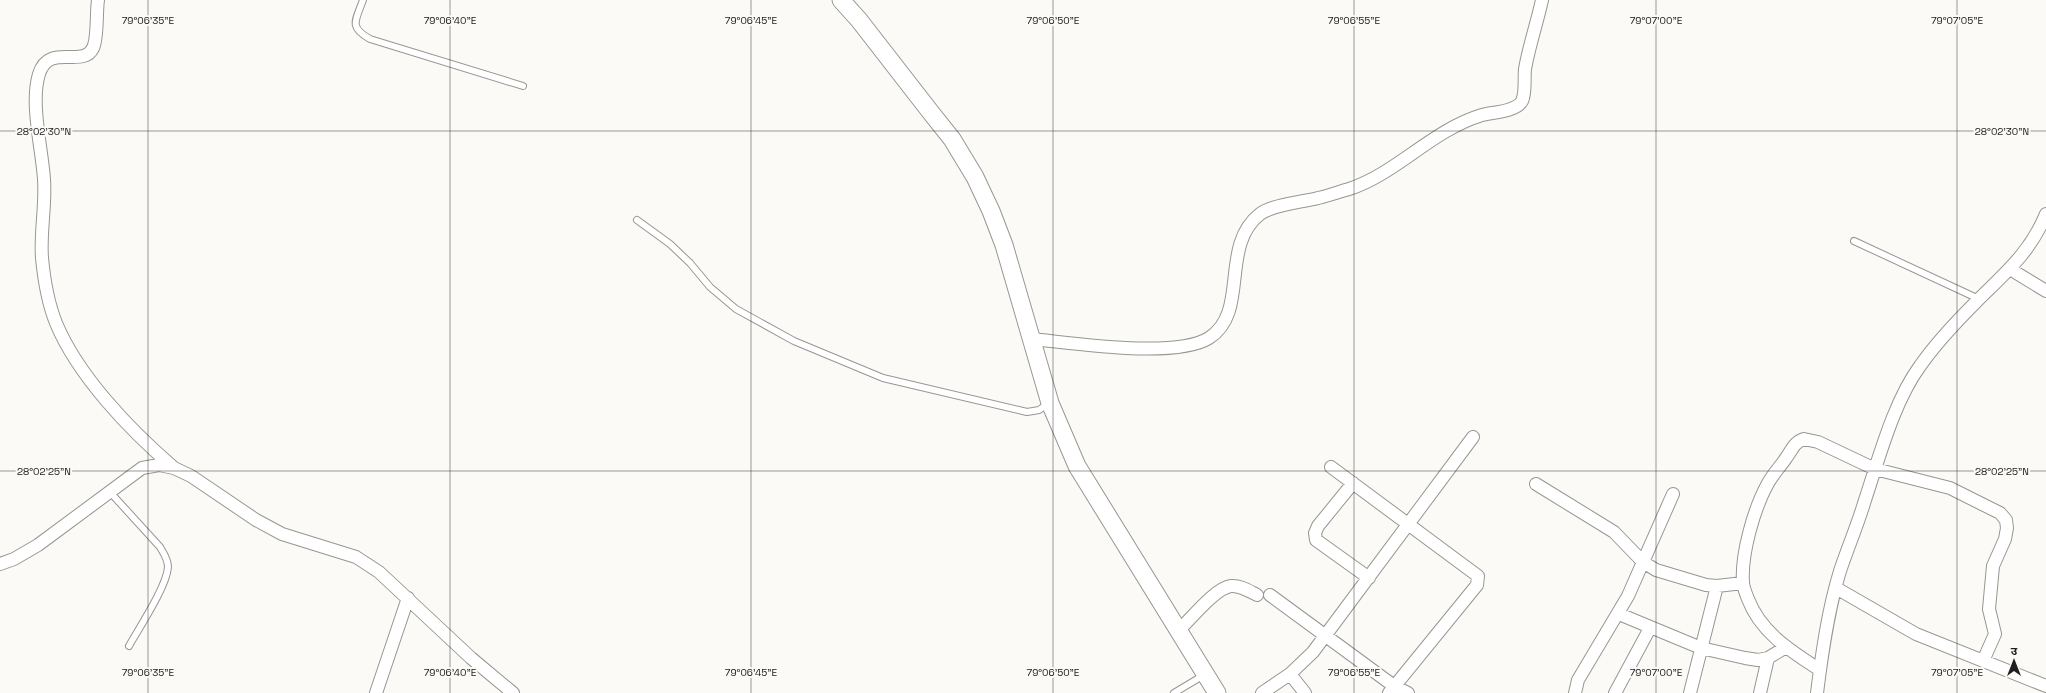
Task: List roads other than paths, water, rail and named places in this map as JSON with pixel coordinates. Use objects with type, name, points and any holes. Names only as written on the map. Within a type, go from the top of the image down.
[{"type":"street","points":[[98,0],[95,42],[93,49],[86,55],[77,57],[58,56],[49,60],[42,66],[38,75],[36,95],[44,180],[44,211],[41,237],[46,286],[56,322],[77,361],[113,409],[140,438],[174,468]]},
{"type":"street","points":[[841,0],[859,20],[928,108],[952,140],[975,177],[992,211],[1004,245],[1050,402],[1077,466],[1180,630],[1217,693]]},
{"type":"street","points":[[1032,339],[1150,349],[1188,345],[1209,338],[1224,322],[1231,303],[1235,261],[1241,238],[1249,223],[1262,212],[1355,187],[1381,173],[1452,126],[1482,115],[1517,107],[1522,101],[1526,67],[1542,0]]},
{"type":"street","points":[[1817,693],[1836,588],[1875,469],[1902,395],[1918,368],[1941,339],[2025,253],[2034,240],[2046,214]]},
{"type":"street","points":[[2010,269],[2046,292]]},
{"type":"street","points":[[1262,693],[1304,663],[1326,636],[1473,437]]},
{"type":"street","points":[[1820,670],[1786,648],[1770,634],[1757,618],[1743,583],[1743,564],[1760,498],[1799,440],[1810,439],[1875,469],[1950,488],[2000,513],[2006,520],[2007,528],[2005,539],[1996,557],[1992,573],[1989,609],[1995,634],[1983,661]]},
{"type":"street","points":[[0,564],[14,559],[38,545],[108,491],[142,468],[159,465],[174,468],[191,476],[256,520],[282,534],[356,557],[380,572],[471,658],[513,693]]},
{"type":"street","points":[[1331,467],[1475,572],[1479,580],[1477,585],[1392,690]]},
{"type":"street","points":[[1353,483],[1318,526],[1315,533],[1316,540],[1369,578]]},
{"type":"street","points":[[1536,484],[1614,532],[1643,562],[1669,575],[1706,585],[1718,586],[1743,583]]},
{"type":"street","points":[[1575,693],[1578,680],[1619,614],[1673,494]]},
{"type":"street","points":[[1180,630],[1217,592],[1230,586],[1240,587],[1257,595]]},
{"type":"street","points":[[1690,693],[1718,586]]},
{"type":"street","points":[[1836,588],[1916,634],[2046,686]]},
{"type":"street","points":[[1270,595],[1326,636],[1392,690],[1408,693]]},
{"type":"street","points":[[376,693],[408,598]]},
{"type":"street","points":[[1619,614],[1701,648],[1745,658],[1758,660],[1768,658],[1786,648]]},
{"type":"street","points":[[1615,693],[1650,628]]},
{"type":"street","points":[[1760,693],[1768,658]]},
{"type":"street","points":[[1290,674],[1305,693]]},
{"type":"lane","points":[[363,0],[355,24],[357,31],[362,35],[370,39],[523,86]]},
{"type":"lane","points":[[637,220],[670,244],[690,263],[710,287],[736,309],[794,341],[816,351],[882,378],[1005,408],[1027,412],[1039,410],[1050,402]]},
{"type":"lane","points":[[1854,241],[1979,299]]},
{"type":"lane","points":[[108,491],[160,547],[166,557],[168,566],[163,584],[129,646]]},
{"type":"lane","points":[[1174,693],[1205,674]]}]
